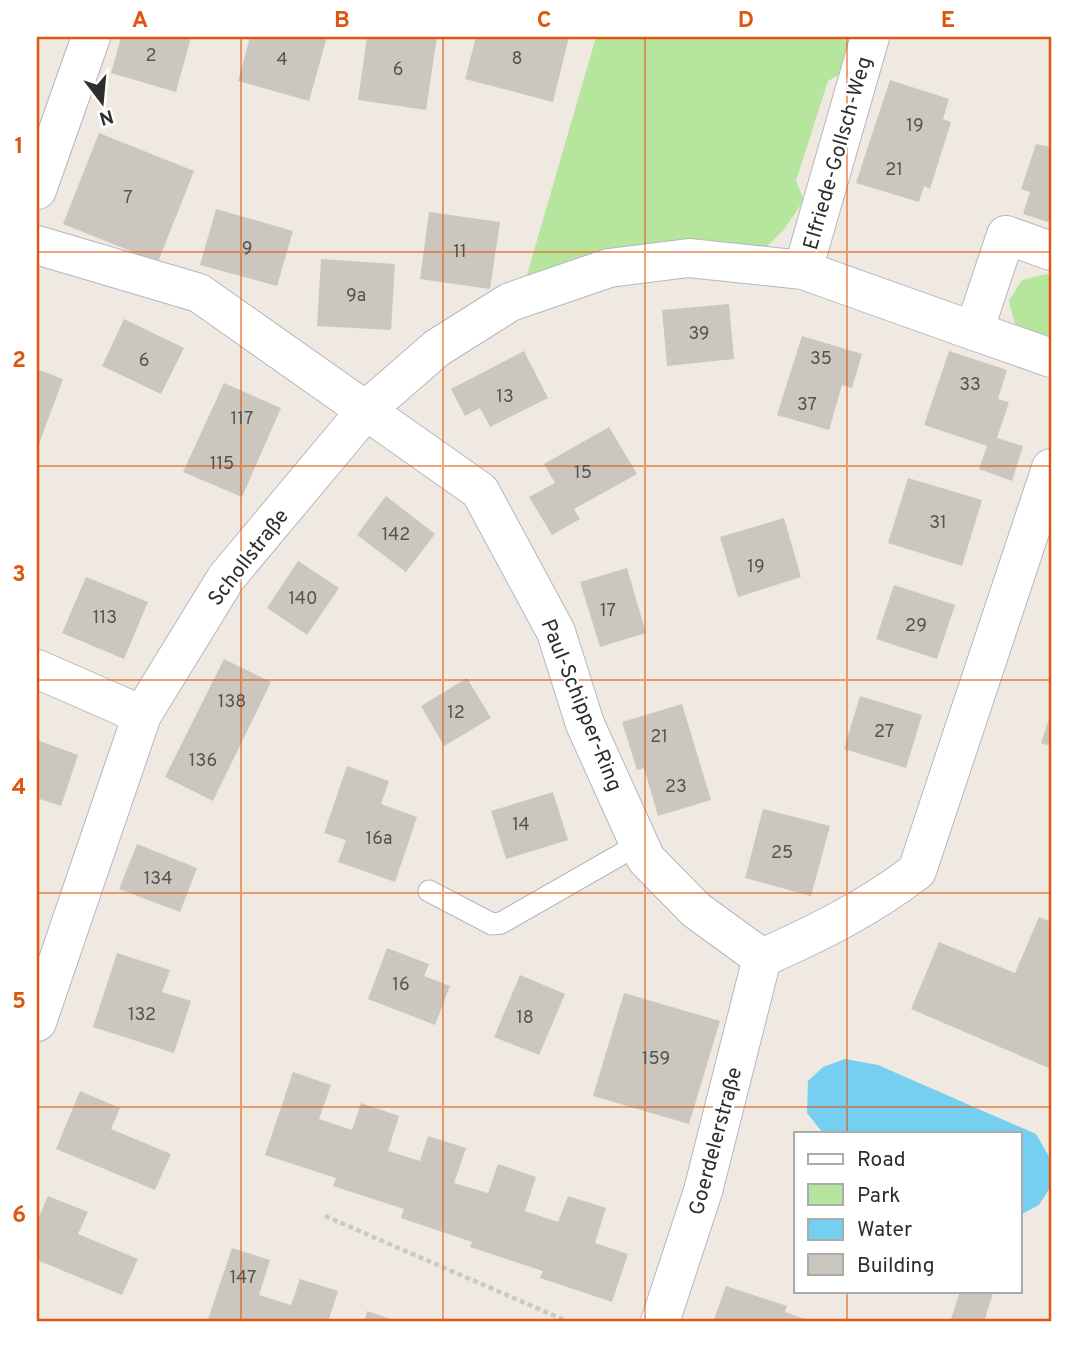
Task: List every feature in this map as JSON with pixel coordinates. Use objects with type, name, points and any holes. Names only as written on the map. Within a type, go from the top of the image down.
[{"type":"street","points":[[37,190],[91,37]]},
{"type":"street","name":"Elfriede-Gollsch-Weg","points":[[803,270],[870,37]]},
{"type":"street","points":[[974,331],[1006,235],[1051,251]]},
{"type":"street","name":"Paul-Schipper-Ring","points":[[37,245],[200,293],[368,408],[480,491],[556,632],[585,724],[646,859],[696,910],[762,958]]},
{"type":"street","points":[[368,408],[437,348],[510,302],[609,268],[689,258],[803,270],[1051,358]]},
{"type":"street","name":"Schollstraße","points":[[37,1022],[142,715],[226,578],[368,408]]},
{"type":"street","points":[[762,958],[871,905],[917,871],[1051,468]]},
{"type":"street","points":[[37,669],[142,715]]},
{"type":"street","name":"Goerdelerstraße","points":[[660,1322],[703,1191],[762,958]]},
{"type":"lane","points":[[429,891],[492,924],[500,923],[639,844]]},
{"type":"path","points":[[325,1216],[569,1322]]},
{"type":"green space","points":[[596,37],[844,37],[847,44],[844,72],[828,81],[796,181],[804,200],[783,231],[766,247],[741,254],[613,249],[565,262],[561,275],[522,292]]},
{"type":"green space","points":[[1046,274],[1051,276],[1051,335],[1036,337],[1015,324],[1009,301],[1022,280]]},
{"type":"water","points":[[845,1059],[878,1065],[1036,1134],[1051,1160],[1051,1186],[1039,1205],[1021,1214],[1021,1132],[822,1132],[807,1113],[808,1081],[823,1067]]},
{"type":"building","points":[[121,37],[191,37],[176,92],[111,73]]},
{"type":"building","points":[[250,37],[327,37],[309,101],[238,81]]},
{"type":"building","points":[[367,37],[437,37],[426,110],[358,100]]},
{"type":"building","points":[[476,37],[569,37],[553,102],[465,79]]},
{"type":"building","points":[[890,80],[949,99],[943,119],[951,122],[930,189],[924,186],[919,202],[856,183]]},
{"type":"building","points":[[99,133],[194,171],[158,262],[63,224]]},
{"type":"building","points":[[1036,144],[1051,147],[1051,223],[1023,214],[1030,192],[1021,189]]},
{"type":"building","points":[[216,209],[293,231],[277,286],[200,265]]},
{"type":"building","points":[[429,212],[500,222],[490,289],[420,279]]},
{"type":"building","points":[[321,259],[395,264],[391,330],[317,326]]},
{"type":"building","points":[[729,304],[734,359],[667,366],[662,310]]},
{"type":"building","points":[[124,319],[184,348],[161,394],[102,366]]},
{"type":"building","points":[[802,336],[862,354],[852,388],[842,385],[829,430],[777,415]]},
{"type":"building","points":[[524,351],[548,398],[490,427],[480,408],[465,416],[451,389]]},
{"type":"building","points":[[949,351],[1007,370],[998,399],[1009,402],[997,438],[1023,446],[1012,481],[979,469],[987,446],[924,425]]},
{"type":"building","points":[[37,369],[63,379],[39,444],[37,443]]},
{"type":"building","points":[[224,383],[281,408],[242,497],[183,472]]},
{"type":"building","points":[[609,427],[637,474],[574,509],[580,519],[552,535],[529,497],[555,483],[544,464]]},
{"type":"building","points":[[908,478],[982,500],[962,566],[888,543]]},
{"type":"building","points":[[386,496],[435,534],[406,572],[357,535]]},
{"type":"building","points":[[784,518],[801,577],[738,597],[720,537]]},
{"type":"building","points":[[298,561],[339,588],[307,635],[267,608]]},
{"type":"building","points":[[627,568],[646,633],[600,647],[580,582]]},
{"type":"building","points":[[86,577],[148,602],[124,659],[62,633]]},
{"type":"building","points":[[894,585],[955,605],[937,659],[876,639]]},
{"type":"building","points":[[224,659],[271,682],[213,801],[165,777]]},
{"type":"building","points":[[467,678],[491,718],[444,746],[421,706]]},
{"type":"building","points":[[860,696],[922,715],[906,768],[844,749]]},
{"type":"building","points":[[682,704],[711,800],[658,816],[644,768],[637,770],[622,722]]},
{"type":"building","points":[[1051,713],[1051,746],[1041,743]]},
{"type":"building","points":[[37,740],[78,755],[61,806],[37,798]]},
{"type":"building","points":[[347,766],[389,781],[381,804],[417,817],[395,882],[338,862],[346,840],[324,833]]},
{"type":"building","points":[[553,792],[568,840],[506,859],[491,811]]},
{"type":"building","points":[[763,809],[830,826],[811,896],[745,878]]},
{"type":"building","points":[[137,844],[197,868],[180,912],[119,889]]},
{"type":"building","points":[[1039,917],[1051,922],[1051,1069],[911,1009],[939,942],[1015,973]]},
{"type":"building","points":[[387,948],[429,964],[424,976],[450,986],[435,1025],[368,999]]},
{"type":"building","points":[[117,953],[170,970],[162,992],[191,1001],[174,1053],[93,1027]]},
{"type":"building","points":[[520,975],[565,994],[539,1055],[494,1037]]},
{"type":"building","points":[[624,993],[720,1021],[689,1124],[593,1096]]},
{"type":"building","points":[[293,1072],[331,1085],[319,1119],[352,1130],[361,1103],[399,1116],[388,1151],[420,1161],[428,1136],[466,1148],[454,1183],[488,1193],[498,1164],[536,1177],[525,1211],[558,1222],[568,1196],[606,1208],[595,1243],[628,1254],[612,1302],[540,1278],[543,1271],[470,1247],[472,1242],[401,1218],[404,1209],[333,1186],[336,1178],[265,1155]]},
{"type":"building","points":[[80,1091],[120,1108],[111,1129],[171,1154],[155,1190],[56,1149]]},
{"type":"building","points":[[48,1196],[88,1212],[78,1234],[138,1259],[122,1295],[37,1260],[37,1221]]},
{"type":"building","points":[[232,1248],[270,1260],[259,1295],[291,1305],[300,1279],[338,1291],[328,1322],[207,1322]]},
{"type":"building","points":[[726,1286],[787,1306],[785,1312],[813,1322],[713,1322]]},
{"type":"building","points":[[960,1292],[993,1293],[984,1322],[950,1322]]},
{"type":"building","points":[[367,1311],[400,1322],[364,1322]]}]
